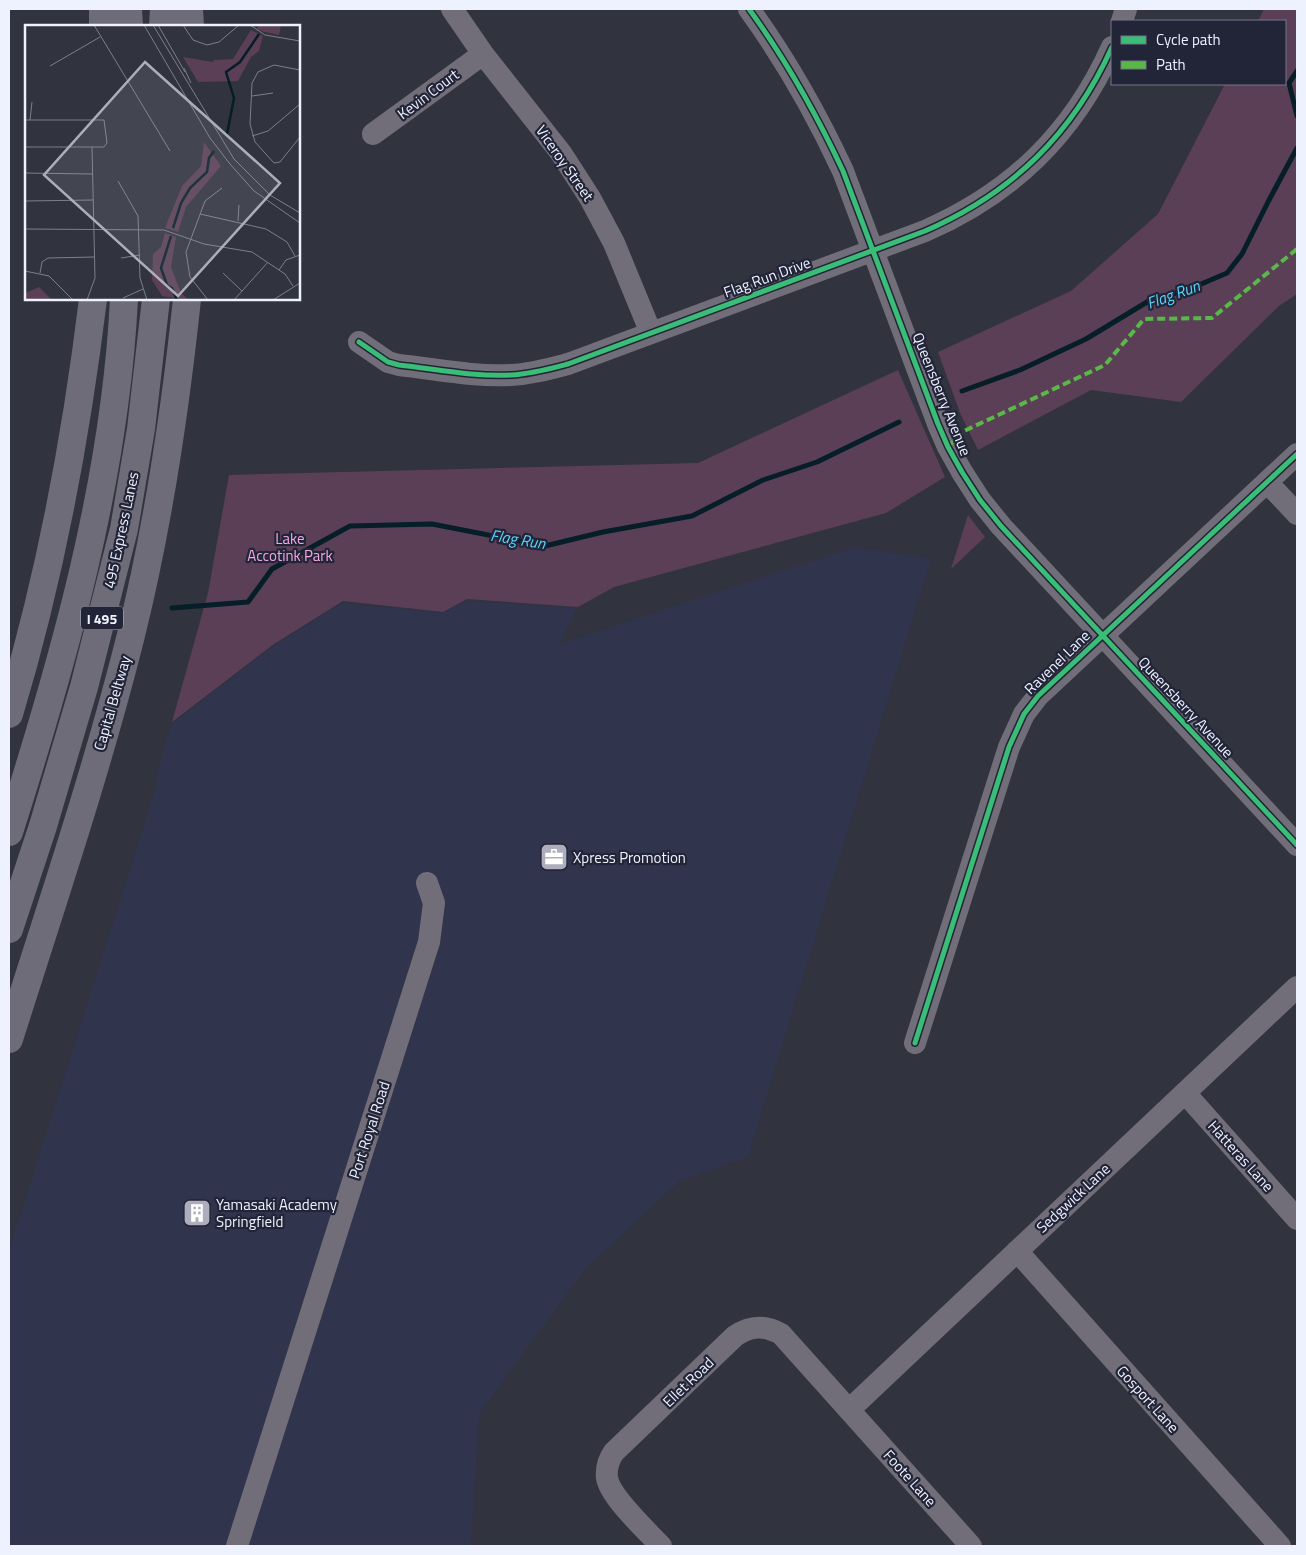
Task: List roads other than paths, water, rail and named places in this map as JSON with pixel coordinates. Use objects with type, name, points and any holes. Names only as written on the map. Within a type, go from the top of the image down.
[{"type":"highway","points":[[103,9],[103,25]]},
{"type":"highway","points":[[128,9],[129,25]]},
{"type":"highway","points":[[163,25],[164,9]]},
{"type":"highway","points":[[189,9],[190,25]]},
{"type":"highway","points":[[9,714],[27,652],[65,486],[85,364],[93,300]]},
{"type":"highway","name":"495 Express Lanes","points":[[9,832],[68,635],[89,544],[110,431],[122,337],[124,300]]},
{"type":"highway","name":"495 Express Lanes","points":[[9,929],[84,687],[124,529],[141,429],[156,300]]},
{"type":"highway","name":"Capital Beltway","points":[[9,1039],[87,787],[130,639],[152,532],[170,429],[187,300]]},
{"type":"street","name":"Viceroy Street","points":[[452,9],[483,54],[561,154],[590,198],[614,243],[651,333]]},
{"type":"street","name":"Queensberry Avenue","points":[[749,9],[800,85],[826,134],[843,171],[874,251],[938,424],[962,472],[980,500],[1001,526],[1102,636],[1297,845]]},
{"type":"street","name":"Flag Run Drive","points":[[359,342],[388,362],[399,365],[488,375],[545,371],[874,251],[951,220],[982,202],[1036,160],[1061,133],[1082,104],[1102,70],[1111,49]]},
{"type":"street","name":"Kevin Court","points":[[373,134],[483,54]]},
{"type":"street","name":"Ravenel Lane","points":[[915,1044],[1015,732],[1024,714],[1038,696],[1297,454]]},
{"type":"street","points":[[1268,482],[1297,514]]},
{"type":"street","name":"Port Royal Road","points":[[236,1546],[429,942],[434,903],[427,883]]},
{"type":"street","name":"Sedgwick Lane","points":[[849,1410],[1297,987]]},
{"type":"street","name":"Hatteras Lane","points":[[1185,1093],[1297,1219]]},
{"type":"street","name":"Gosport Lane","points":[[1017,1251],[1280,1546]]},
{"type":"street","name":"Ellet Road","points":[[661,1546],[611,1488],[607,1479],[610,1458],[735,1336],[742,1331],[753,1328],[772,1329],[781,1334],[849,1410]]},
{"type":"street","name":"Foote Lane","points":[[849,1410],[971,1546]]},
{"type":"waterway","name":"Flag Run","points":[[1297,71],[1289,83],[1297,116]]},
{"type":"waterway","name":"Flag Run","points":[[962,391],[1020,370],[1086,339],[1152,299],[1185,291],[1227,273],[1242,254],[1297,148]]},
{"type":"waterway","name":"Flag Run","points":[[172,608],[248,602],[272,569],[350,526],[432,524],[545,546],[603,532],[692,516],[763,480],[817,462],[899,422]]},
{"type":"place","name":"Xpress Promotion","points":[[554,857]]},
{"type":"place","name":"Yamasaki Academy Springfield","points":[[197,1213]]},
{"type":"park label","name":"Lake Accotink Park","points":[[290,546]]}]
